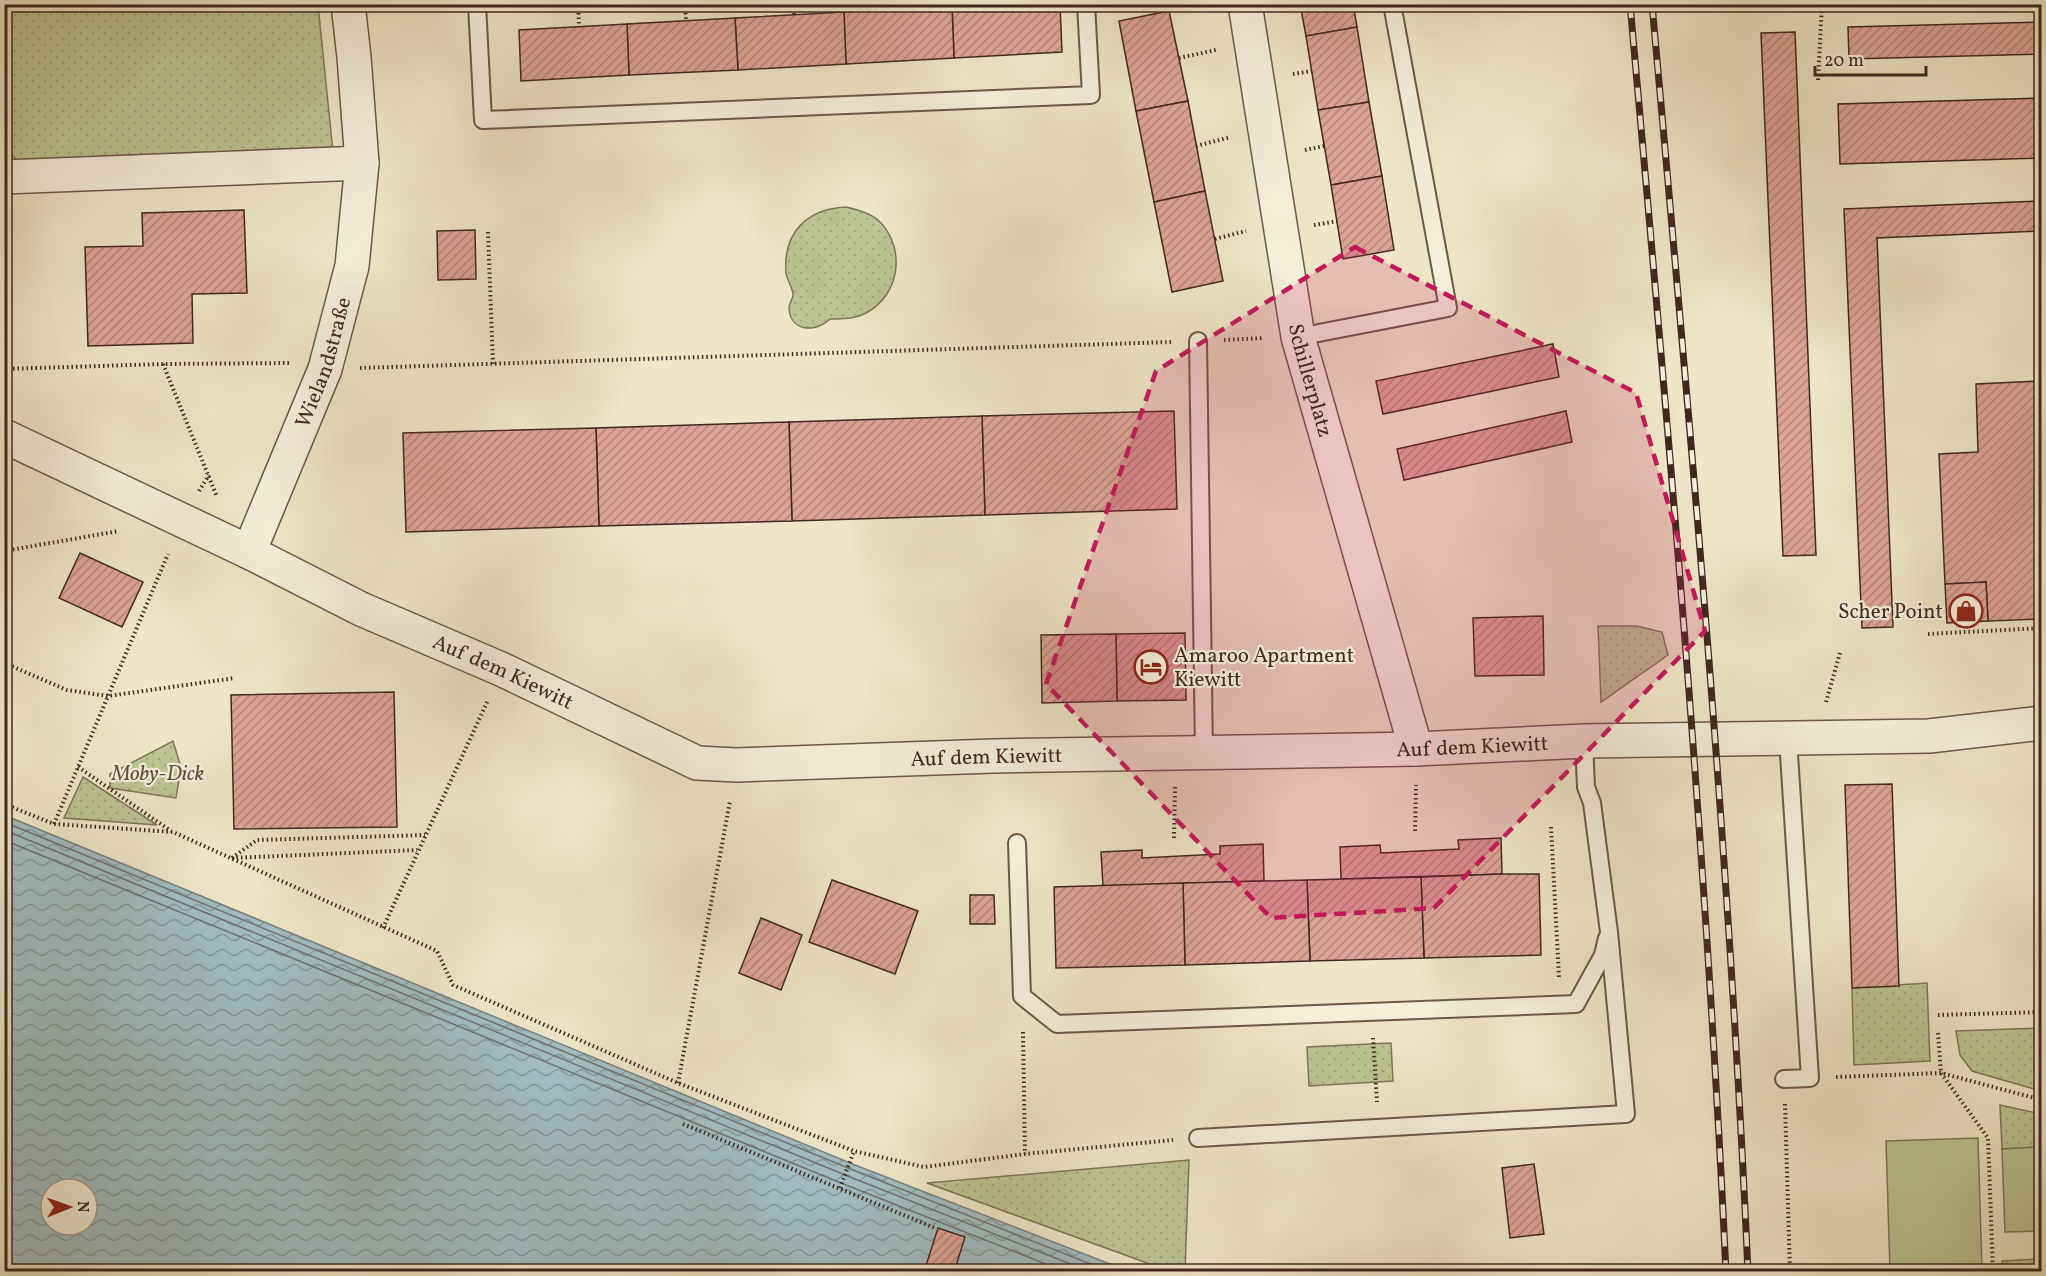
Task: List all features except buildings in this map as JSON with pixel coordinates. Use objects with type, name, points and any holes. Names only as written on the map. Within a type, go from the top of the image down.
[{"type":"street","name":"Wielandstraße","points":[[249,552],[325,369],[352,266],[362,163],[348,4]]},
{"type":"street","name":"Schillerplatz","points":[[1245,4],[1298,337],[1416,748]]},
{"type":"street","points":[[4,177],[362,163]]},
{"type":"street","name":"Auf dem Kiewitt","points":[[4,436],[249,552],[361,609],[501,669],[697,763],[736,765],[993,756],[1416,748],[1584,741],[1929,736],[2042,723]]},
{"type":"lane","points":[[477,4],[483,120],[1091,95],[1086,4]]},
{"type":"lane","points":[[1298,337],[1448,308],[1392,4]]},
{"type":"lane","points":[[1190,752],[1198,341]]},
{"type":"lane","points":[[1784,1080],[1810,1078],[1788,739]]},
{"type":"lane","points":[[1198,1137],[1626,1114],[1609,932],[1592,803],[1586,787],[1584,741]]},
{"type":"lane","points":[[1017,843],[1022,996],[1057,1024],[1576,1004],[1603,955],[1609,932]]},
{"type":"path","points":[[578,4],[579,26]]},
{"type":"path","points":[[685,4],[686,20]]},
{"type":"path","points":[[793,4],[794,15]]},
{"type":"path","points":[[1818,80],[1822,4]]},
{"type":"path","points":[[488,232],[493,364]]},
{"type":"path","points":[[4,369],[294,363],[325,369],[1298,337]]},
{"type":"path","points":[[163,364],[220,504]]},
{"type":"path","points":[[4,551],[127,530]]},
{"type":"path","points":[[54,824],[168,555]]},
{"type":"path","points":[[1928,633],[2042,628]]},
{"type":"path","points":[[1826,704],[1840,654]]},
{"type":"path","points":[[4,663],[67,690],[108,696],[236,678]]},
{"type":"path","points":[[382,928],[501,669]]},
{"type":"path","points":[[1415,831],[1416,748]]},
{"type":"path","points":[[1174,838],[1190,752]]},
{"type":"path","points":[[678,1083],[736,765]]},
{"type":"path","points":[[78,767],[173,832],[437,951],[453,985],[678,1083],[854,1151],[924,1167],[1025,1154],[1198,1137]]},
{"type":"path","points":[[4,804],[54,824],[173,832]]},
{"type":"path","points":[[1551,827],[1559,978]]},
{"type":"path","points":[[231,858],[257,840],[425,835]]},
{"type":"path","points":[[231,858],[417,850]]},
{"type":"path","points":[[1022,996],[1025,1154]]},
{"type":"path","points":[[1938,1015],[2042,1012]]},
{"type":"path","points":[[1938,1033],[1941,1073],[1988,1138],[1994,1272]]},
{"type":"path","points":[[1373,1045],[1378,1127]]},
{"type":"path","points":[[1866,1076],[1941,1073],[2042,1100]]},
{"type":"path","points":[[1784,1080],[1790,1272]]},
{"type":"path","points":[[683,1124],[935,1228]]},
{"type":"path","points":[[840,1188],[854,1151]]},
{"type":"highlighted area","points":[[1355,247],[1636,393],[1705,631],[1434,908],[1271,918],[1046,684],[1156,371]]},
{"type":"green space","points":[[4,5],[318,5],[333,152],[26,169],[5,148]]},
{"type":"green space","points":[[846,207],[873,216],[888,233],[894,245],[896,258],[892,283],[886,295],[877,305],[862,315],[830,319],[818,327],[799,326],[790,316],[789,308],[793,295],[786,273],[786,258],[793,235],[800,225],[820,212]]},
{"type":"green space","points":[[1598,626],[1637,626],[1662,632],[1668,655],[1601,702]]},
{"type":"green space","name":"Moby-Dick","points":[[173,741],[181,768],[176,798],[110,788],[110,774]]},
{"type":"green space","points":[[83,777],[157,825],[64,818]]},
{"type":"green space","points":[[1927,983],[1930,1061],[1854,1065],[1852,988]]},
{"type":"green space","points":[[2041,1028],[2041,1091],[1972,1071],[1960,1055],[1956,1031]]},
{"type":"green space","points":[[1391,1043],[1393,1081],[1309,1086],[1307,1047]]},
{"type":"green space","points":[[2000,1105],[2041,1114],[2041,1147],[2002,1149]]},
{"type":"green space","points":[[1978,1138],[1982,1271],[1890,1271],[1886,1141]]},
{"type":"green space","points":[[2041,1147],[2041,1231],[2005,1232],[2002,1149]]},
{"type":"green space","points":[[1189,1160],[1185,1271],[1169,1271],[927,1183]]},
{"type":"green space","points":[[2041,1259],[2041,1271],[2002,1271],[2002,1261]]},
{"type":"water","points":[[4,815],[855,1165],[1128,1271],[5,1271]]},
{"type":"railway","points":[[1630,4],[1672,479],[1697,796],[1726,1272]]},
{"type":"railway","points":[[1652,4],[1694,479],[1719,796],[1748,1272]]},
{"type":"place","name":"Scher Point","points":[[1966,611]]},
{"type":"place","name":"Amaroo Apartment Kiewitt","points":[[1151,667]]}]
